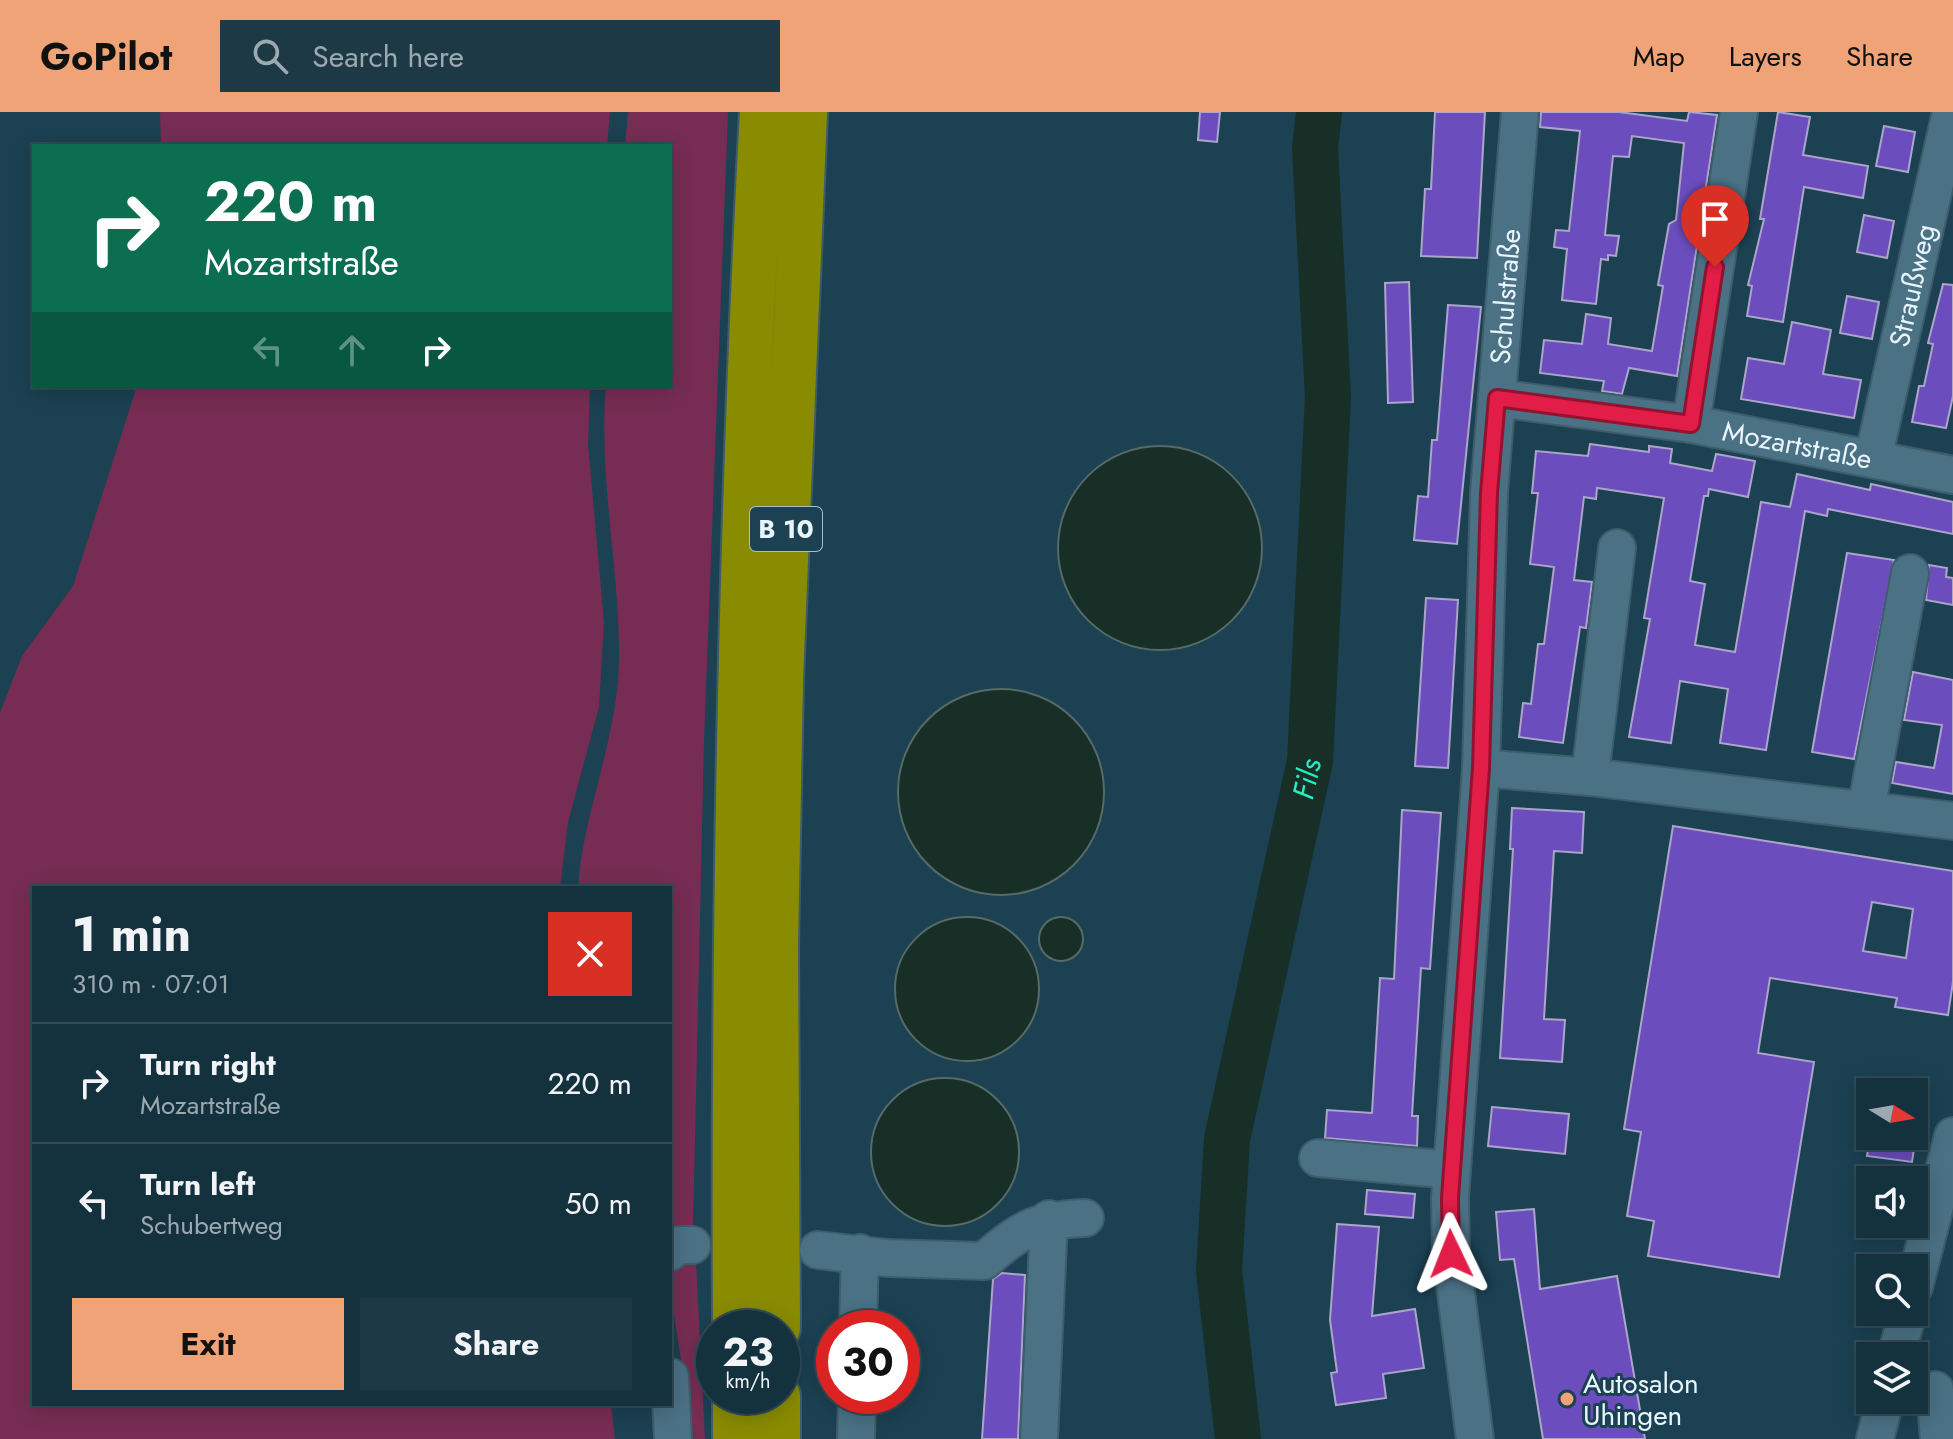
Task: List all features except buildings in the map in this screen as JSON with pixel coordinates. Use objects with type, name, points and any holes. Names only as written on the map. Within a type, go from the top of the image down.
[{"type":"highway","name":"B 10","points":[[735,1310],[739,791],[751,302],[762,112]]},
{"type":"highway","name":"B 10","points":[[778,1310],[776,946],[781,693],[805,112]]},
{"type":"highway","points":[[735,1414],[735,1439]]},
{"type":"highway","points":[[778,1414],[778,1439]]},
{"type":"street","name":"Schulstraße","points":[[1475,1439],[1451,1254],[1452,1170],[1481,768],[1489,493],[1520,112]]},
{"type":"street","points":[[1691,424],[1739,112]]},
{"type":"street","name":"Straußweg","points":[[1873,459],[1951,112]]},
{"type":"street","name":"Mozartstraße","points":[[1497,398],[1691,424],[1953,475]]},
{"type":"street","points":[[1590,777],[1617,548]]},
{"type":"street","points":[[1866,810],[1910,573]]},
{"type":"street","points":[[1481,768],[1590,777],[1953,821]]},
{"type":"street","points":[[1923,1254],[1953,1136]]},
{"type":"street","points":[[1318,1158],[1452,1170]]},
{"type":"street","points":[[818,1250],[984,1261],[1021,1230],[1049,1219],[1085,1218]]},
{"type":"street","points":[[1039,1439],[1049,1219]]},
{"type":"street","points":[[858,1310],[860,1253]]},
{"type":"street","points":[[1934,1387],[1939,1439]]},
{"type":"street","points":[[671,1406],[673,1439]]},
{"type":"street","points":[[856,1439],[857,1414]]},
{"type":"street","points":[[1875,1439],[1881,1414]]},
{"type":"shaded area","points":[[160,112],[610,112],[607,144],[161,144]]},
{"type":"shaded area","points":[[628,112],[728,112],[704,741],[693,1227],[672,1229],[672,886],[578,886],[586,831],[613,718],[619,660],[605,454],[606,388],[672,388],[672,144],[625,144]]},
{"type":"shaded area","points":[[136,388],[590,388],[588,444],[604,622],[599,707],[568,822],[560,886],[32,886],[32,1406],[611,1406],[615,1439],[0,1439],[0,713],[22,656],[73,586]]},
{"type":"shaded area","points":[[1160,446],[1199,454],[1217,463],[1232,476],[1245,491],[1254,509],[1262,548],[1254,587],[1245,605],[1232,620],[1217,633],[1199,642],[1160,650],[1121,642],[1103,633],[1088,620],[1075,605],[1066,587],[1058,548],[1066,509],[1075,491],[1088,476],[1103,463],[1121,454]]},
{"type":"shaded area","points":[[1001,689],[1040,697],[1074,719],[1096,753],[1104,792],[1096,831],[1074,865],[1040,887],[1001,895],[962,887],[928,865],[906,831],[898,792],[906,753],[928,719],[962,697]]},
{"type":"shaded area","points":[[967,917],[994,923],[1018,938],[1033,962],[1039,989],[1033,1016],[1018,1040],[994,1055],[967,1061],[940,1055],[916,1040],[901,1016],[895,989],[901,962],[916,938],[940,923]]},
{"type":"shaded area","points":[[1061,917],[1076,924],[1083,939],[1076,954],[1061,961],[1046,954],[1039,939],[1046,924]]},
{"type":"shaded area","points":[[945,1078],[973,1084],[997,1100],[1013,1124],[1019,1152],[1013,1180],[997,1204],[973,1220],[945,1226],[917,1220],[893,1204],[877,1180],[871,1152],[877,1124],[893,1100],[917,1084]]},
{"type":"shaded area","points":[[685,1261],[696,1261],[698,1310],[696,1310],[696,1414],[704,1414],[705,1439],[685,1439],[673,1272]]},
{"type":"waterway","name":"Fils","points":[[1238,1439],[1219,1271],[1227,1139],[1310,761],[1328,397],[1315,148],[1319,112]]},
{"type":"place","name":"Autosalon Uhingen","points":[[1567,1399]]},
{"type":"route","points":[[1451,1254],[1450,1198],[1481,768],[1489,493],[1497,398],[1691,424],[1715,267]]}]
